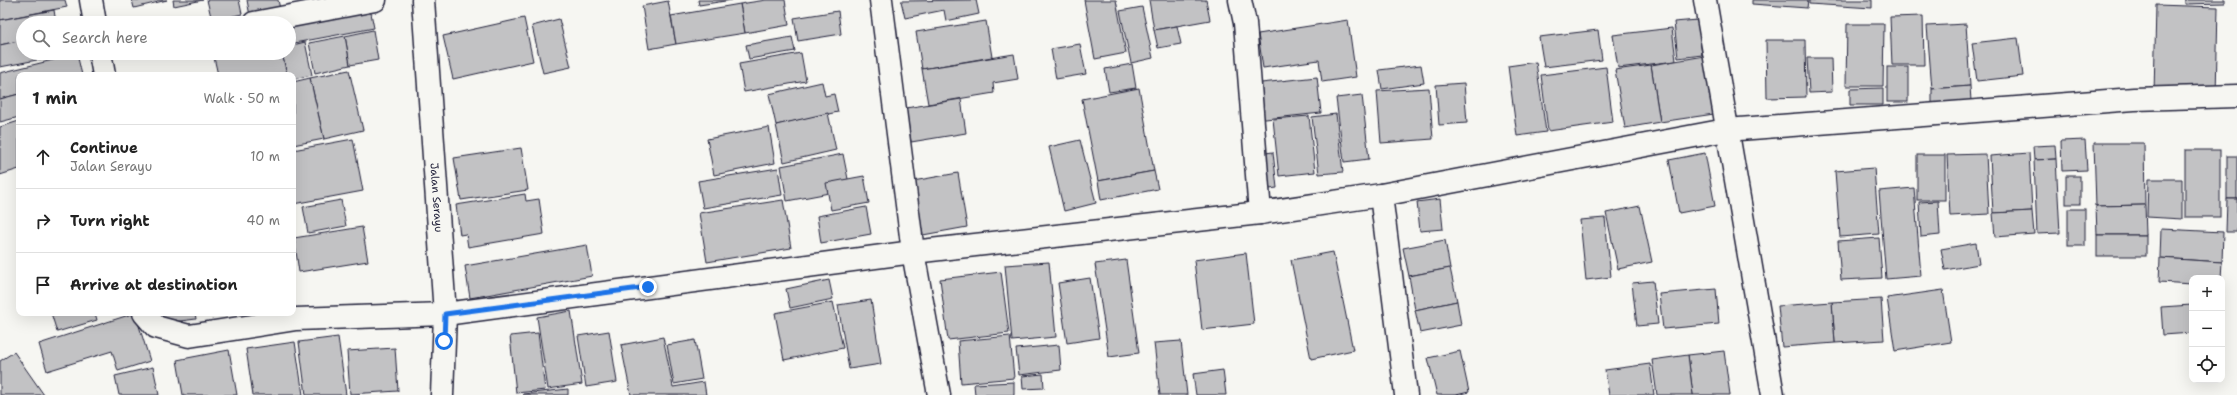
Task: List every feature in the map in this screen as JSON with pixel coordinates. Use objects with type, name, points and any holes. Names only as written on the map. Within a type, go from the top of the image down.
[{"type":"street","points":[[91,0],[94,16]]},
{"type":"street","points":[[291,16],[375,0]]},
{"type":"street","name":"Jalan Serayu","points":[[423,0],[445,314],[442,395]]},
{"type":"street","points":[[881,0],[913,252],[939,395]]},
{"type":"street","points":[[1240,0],[1245,23],[1260,213]]},
{"type":"street","points":[[1705,0],[1726,130],[1773,395]]},
{"type":"street","points":[[101,60],[103,72]]},
{"type":"street","points":[[147,316],[156,327],[189,336],[296,319],[445,314],[913,252],[1260,213],[1381,195],[1726,130],[2134,99],[2237,96]]},
{"type":"street","points":[[1381,195],[1406,395]]},
{"type":"building","points":[[0,0],[65,0],[67,7],[16,16],[0,20]]},
{"type":"building","points":[[132,0],[167,0],[134,8]]},
{"type":"building","points":[[173,0],[203,0],[174,6]]},
{"type":"building","points":[[207,0],[239,0],[242,14],[233,16],[211,16]]},
{"type":"building","points":[[247,0],[278,0],[280,9],[250,16]]},
{"type":"building","points":[[698,0],[732,0],[699,5]]},
{"type":"building","points":[[766,0],[785,0],[789,25],[745,33],[740,4]]},
{"type":"building","points":[[976,0],[979,14],[946,21],[944,10],[905,18],[901,1]]},
{"type":"building","points":[[1084,0],[1116,0],[1126,53],[1095,59]]},
{"type":"building","points":[[1149,0],[1206,0],[1210,20],[1154,30]]},
{"type":"building","points":[[1752,0],[1808,0],[1807,8],[1752,4]]},
{"type":"building","points":[[1809,0],[1872,0],[1872,8],[1809,4]]},
{"type":"building","points":[[2185,0],[2225,0],[2225,3],[2185,4]]},
{"type":"building","points":[[668,1],[676,44],[649,49],[642,6]]},
{"type":"building","points":[[369,3],[374,28],[296,43],[296,21]]},
{"type":"building","points":[[740,4],[745,33],[676,44],[671,16]]},
{"type":"building","points":[[2156,5],[2218,7],[2216,95],[2154,94]]},
{"type":"building","points":[[1142,7],[1153,58],[1131,63],[1120,11]]},
{"type":"building","points":[[54,10],[55,16],[22,16]]},
{"type":"building","points":[[838,11],[841,34],[798,41],[794,18]]},
{"type":"building","points":[[1923,16],[1924,65],[1892,65],[1890,17]]},
{"type":"building","points":[[16,17],[16,42],[0,45],[0,20]]},
{"type":"building","points":[[524,18],[533,61],[453,79],[443,36]]},
{"type":"building","points":[[559,19],[571,67],[543,73],[532,26]]},
{"type":"building","points":[[1348,20],[1356,77],[1322,82],[1319,60],[1263,68],[1258,34]]},
{"type":"building","points":[[1698,20],[1702,55],[1678,58],[1674,22]]},
{"type":"building","points":[[986,21],[992,57],[922,69],[916,32]]},
{"type":"building","points":[[1847,24],[1884,24],[1883,86],[1846,86]]},
{"type":"building","points":[[1966,24],[1970,86],[1932,89],[1927,26]]},
{"type":"building","points":[[1177,26],[1181,44],[1158,48],[1154,30]]},
{"type":"building","points":[[1672,28],[1676,61],[1618,68],[1613,35]]},
{"type":"building","points":[[373,30],[378,60],[350,65],[345,36]]},
{"type":"building","points":[[1598,30],[1602,60],[1544,67],[1539,37]]},
{"type":"building","points":[[345,36],[350,65],[315,73],[309,43]]},
{"type":"building","points":[[792,37],[795,51],[749,59],[746,45]]},
{"type":"building","points":[[2018,38],[2023,76],[1977,81],[1972,43]]},
{"type":"building","points":[[1766,40],[1805,40],[1806,97],[1767,98]]},
{"type":"building","points":[[16,42],[16,60],[37,60],[0,67],[0,45]]},
{"type":"building","points":[[305,42],[312,75],[296,78],[296,72],[286,72],[284,60],[296,60],[296,44]]},
{"type":"building","points":[[1080,44],[1086,74],[1056,79],[1051,49]]},
{"type":"building","points":[[801,53],[806,81],[744,92],[739,64]]},
{"type":"building","points":[[1014,54],[1018,79],[993,83],[994,93],[928,104],[922,69]]},
{"type":"building","points":[[1705,56],[1714,114],[1660,122],[1651,65]]},
{"type":"building","points":[[1807,58],[1831,58],[1832,92],[1809,93]]},
{"type":"building","points":[[53,60],[78,60],[81,72],[16,72],[16,95],[0,99],[0,73]]},
{"type":"building","points":[[215,60],[284,60],[286,72],[217,72]]},
{"type":"building","points":[[1536,62],[1546,132],[1517,136],[1508,66]]},
{"type":"building","points":[[1132,64],[1136,88],[1109,92],[1105,69]]},
{"type":"building","points":[[1421,65],[1424,83],[1382,89],[1379,70]]},
{"type":"building","points":[[1651,65],[1660,122],[1625,128],[1615,70]]},
{"type":"building","points":[[1606,67],[1613,122],[1548,131],[1541,75]]},
{"type":"building","points":[[1887,67],[1908,67],[1908,102],[1887,102]]},
{"type":"building","points":[[349,70],[363,130],[324,139],[310,78]]},
{"type":"building","points":[[1317,77],[1321,113],[1256,120],[1252,84]]},
{"type":"building","points":[[310,78],[324,139],[296,144],[296,81]]},
{"type":"building","points":[[822,82],[825,96],[834,94],[838,112],[776,125],[769,94]]},
{"type":"building","points":[[1464,83],[1467,123],[1439,125],[1436,85]]},
{"type":"building","points":[[1970,86],[1971,101],[1932,104],[1932,89]]},
{"type":"building","points":[[1139,88],[1154,171],[1098,181],[1082,99]]},
{"type":"building","points":[[1429,88],[1433,139],[1381,143],[1377,91]]},
{"type":"building","points":[[1883,88],[1883,105],[1850,105],[1850,89]]},
{"type":"building","points":[[16,95],[16,118],[0,122],[0,99]]},
{"type":"building","points":[[1362,95],[1369,159],[1344,162],[1336,98]]},
{"type":"building","points":[[961,99],[966,133],[911,142],[906,108]]},
{"type":"building","points":[[828,113],[836,150],[784,162],[776,125]]},
{"type":"building","points":[[1336,114],[1343,172],[1319,174],[1312,117]]},
{"type":"building","points":[[1309,116],[1315,172],[1279,176],[1273,119]]},
{"type":"building","points":[[16,122],[16,170],[0,175],[0,127]]},
{"type":"building","points":[[769,127],[775,163],[714,175],[707,139]]},
{"type":"building","points":[[353,139],[363,191],[296,203],[296,149]]},
{"type":"building","points":[[1080,140],[1096,203],[1064,211],[1049,147]]},
{"type":"building","points":[[2085,140],[2087,170],[2062,171],[2061,141]]},
{"type":"building","points":[[2094,143],[2144,143],[2145,205],[2096,206]]},
{"type":"building","points":[[2055,145],[2056,159],[2034,160],[2033,146]]},
{"type":"building","points":[[521,148],[528,190],[461,200],[454,158]]},
{"type":"building","points":[[2185,150],[2220,150],[2220,217],[2185,217]]},
{"type":"building","points":[[1273,152],[1277,188],[1262,190],[1258,154]]},
{"type":"building","points":[[1705,153],[1715,206],[1679,213],[1669,160]]},
{"type":"building","points":[[2029,153],[2032,211],[1993,213],[1990,156]]},
{"type":"building","points":[[843,154],[850,189],[787,201],[781,166]]},
{"type":"building","points":[[1986,154],[1989,214],[1950,216],[1947,155]]},
{"type":"building","points":[[1917,155],[1945,155],[1945,200],[1917,200]]},
{"type":"building","points":[[2227,156],[2237,156],[2237,199],[2227,199]]},
{"type":"building","points":[[2056,159],[2060,233],[2037,234],[2034,160]]},
{"type":"building","points":[[778,168],[782,195],[703,208],[698,181]]},
{"type":"building","points":[[1874,168],[1879,234],[1840,237],[1835,171]]},
{"type":"building","points":[[1154,171],[1158,189],[1101,200],[1098,181]]},
{"type":"building","points":[[958,173],[967,227],[923,235],[913,181]]},
{"type":"building","points":[[864,176],[869,203],[831,210],[826,183]]},
{"type":"building","points":[[2066,176],[2080,176],[2080,204],[2066,204]]},
{"type":"building","points":[[2148,179],[2182,179],[2182,219],[2147,217]]},
{"type":"building","points":[[1914,188],[1921,276],[1886,279],[1879,191]]},
{"type":"building","points":[[525,194],[526,201],[539,199],[544,234],[468,247],[466,234],[460,235],[456,205]]},
{"type":"building","points":[[1440,199],[1443,229],[1420,231],[1417,202]]},
{"type":"building","points":[[2227,199],[2237,199],[2237,232],[2226,232]]},
{"type":"building","points":[[341,200],[346,226],[308,233],[303,207]]},
{"type":"building","points":[[783,200],[791,248],[707,262],[699,213]]},
{"type":"building","points":[[1938,201],[1940,235],[1921,237],[1919,202]]},
{"type":"building","points":[[2145,205],[2146,235],[2097,235],[2096,206]]},
{"type":"building","points":[[1640,206],[1652,262],[1618,269],[1606,213]]},
{"type":"building","points":[[866,207],[871,234],[821,243],[817,216]]},
{"type":"building","points":[[2068,209],[2085,209],[2085,246],[2068,246]]},
{"type":"building","points":[[2032,211],[2034,234],[1995,237],[1993,213]]},
{"type":"building","points":[[1605,218],[1611,277],[1586,280],[1580,220]]},
{"type":"building","points":[[362,227],[368,261],[299,272],[296,252],[296,238]]},
{"type":"building","points":[[2161,229],[2223,232],[2222,262],[2160,258]]},
{"type":"building","points":[[2097,235],[2146,235],[2146,256],[2097,256]]},
{"type":"building","points":[[1879,238],[1882,278],[1841,280],[1838,241]]},
{"type":"building","points":[[1445,240],[1450,268],[1409,276],[1403,248]]},
{"type":"building","points":[[1976,243],[1979,264],[1945,270],[1941,249]]},
{"type":"building","points":[[587,245],[592,276],[470,298],[465,266]]},
{"type":"building","points":[[1333,252],[1353,350],[1311,359],[1291,260]]},
{"type":"building","points":[[1246,253],[1254,324],[1202,330],[1194,260]]},
{"type":"building","points":[[2160,258],[2222,262],[2221,275],[2189,275],[2189,284],[2159,282]]},
{"type":"building","points":[[1126,260],[1139,353],[1109,357],[1095,264]]},
{"type":"building","points":[[1049,262],[1056,337],[1012,341],[1005,265]]},
{"type":"building","points":[[1450,268],[1457,301],[1415,310],[1409,276]]},
{"type":"building","points":[[1001,272],[1009,333],[948,340],[940,279]]},
{"type":"building","points":[[1090,278],[1099,338],[1067,343],[1058,283]]},
{"type":"building","points":[[829,280],[833,299],[790,308],[786,289]]},
{"type":"building","points":[[1653,281],[1658,324],[1637,326],[1632,283]]},
{"type":"building","points":[[1716,289],[1719,324],[1663,329],[1659,294]]},
{"type":"building","points":[[1943,290],[1951,342],[1895,351],[1887,298]]},
{"type":"building","points":[[1881,299],[1884,340],[1835,343],[1832,302]]},
{"type":"building","points":[[871,300],[881,364],[849,369],[838,305]]},
{"type":"building","points":[[1457,301],[1461,325],[1420,333],[1415,310]]},
{"type":"building","points":[[833,302],[843,348],[784,360],[775,313]]},
{"type":"building","points":[[1832,302],[1835,343],[1782,347],[1778,306]]},
{"type":"building","points":[[2189,305],[2189,333],[2163,335],[2161,307]]},
{"type":"building","points":[[571,311],[582,384],[548,389],[537,317]]},
{"type":"building","points":[[52,316],[96,316],[97,320],[57,332]]},
{"type":"building","points":[[126,316],[136,316],[150,361],[118,371],[112,351],[47,371],[39,344]]},
{"type":"building","points":[[156,316],[196,316],[196,319],[157,324]]},
{"type":"building","points":[[609,331],[617,382],[586,387],[578,336]]},
{"type":"building","points":[[538,333],[545,390],[516,393],[510,336]]},
{"type":"building","points":[[1010,336],[1014,378],[961,383],[958,341]]},
{"type":"building","points":[[338,337],[346,395],[306,395],[299,342]]},
{"type":"building","points":[[663,337],[673,387],[704,382],[706,395],[631,395],[621,345]]},
{"type":"building","points":[[695,340],[702,379],[674,384],[667,345]]},
{"type":"building","points":[[1181,341],[1187,395],[1160,395],[1154,343]]},
{"type":"building","points":[[295,342],[303,395],[253,395],[246,349]]},
{"type":"building","points":[[1059,345],[1061,370],[1019,375],[1016,349]]},
{"type":"building","points":[[395,348],[398,391],[350,394],[347,351]]},
{"type":"building","points":[[229,350],[237,395],[183,395],[177,360]]},
{"type":"building","points":[[1460,351],[1469,392],[1456,395],[1437,395],[1428,358]]},
{"type":"building","points":[[1724,351],[1730,395],[1693,395],[1688,355]]},
{"type":"building","points":[[14,352],[44,395],[0,395],[0,361]]},
{"type":"building","points":[[1688,355],[1693,395],[1657,395],[1652,360]]},
{"type":"building","points":[[1650,364],[1654,395],[1609,395],[1605,370]]},
{"type":"building","points":[[153,367],[159,395],[119,395],[115,376]]},
{"type":"building","points":[[1223,370],[1226,395],[1196,395],[1193,374]]},
{"type":"building","points":[[1043,374],[1044,388],[1023,389],[1022,376]]},
{"type":"building","points":[[1014,382],[1014,395],[975,395],[974,384]]},
{"type":"building","points":[[568,389],[568,395],[523,395],[523,394]]},
{"type":"route","points":[[444,341],[445,314],[648,287]]}]
